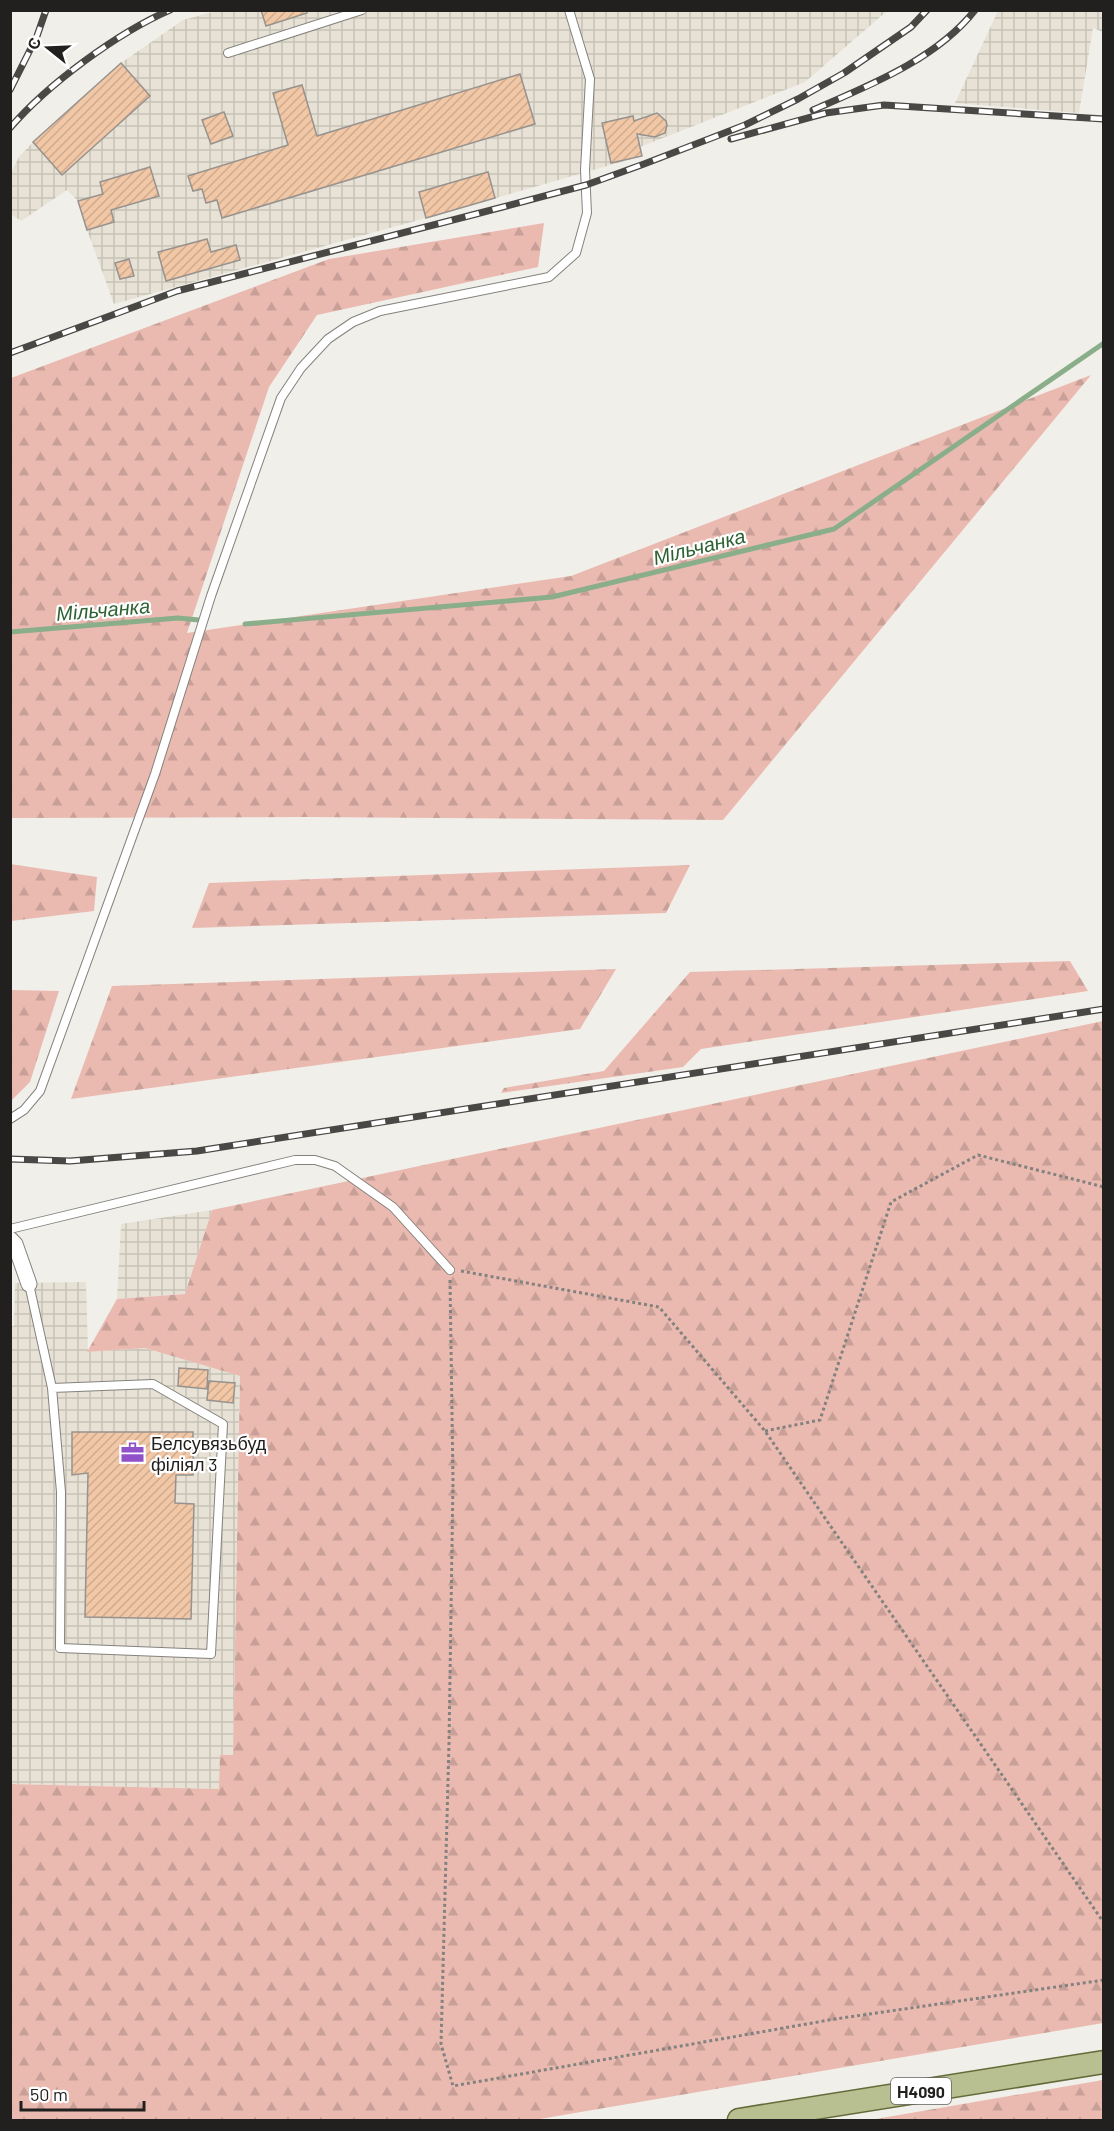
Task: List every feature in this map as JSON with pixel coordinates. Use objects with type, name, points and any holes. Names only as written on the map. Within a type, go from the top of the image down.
[{"type":"main road","name":"Н4090","points":[[739,2121],[1104,2062]]},
{"type":"street","points":[[10,1239],[15,1244],[29,1284]]},
{"type":"lane","points":[[228,53],[362,10]]},
{"type":"lane","points":[[10,1119],[24,1110],[40,1091],[155,774],[211,596],[281,398],[301,368],[328,339],[353,322],[380,311],[549,277],[576,253],[587,213],[585,170],[590,79],[569,10]]},
{"type":"lane","points":[[10,1229],[295,1160],[315,1160],[335,1166],[393,1208],[450,1269]]},
{"type":"lane","points":[[29,1284],[52,1388],[61,1492],[60,1648],[211,1654],[223,1424],[153,1384],[52,1388]]},
{"type":"path","points":[[765,1431],[820,1420],[891,1202],[978,1155],[1104,1187]]},
{"type":"path","points":[[1104,1923],[765,1431],[659,1308],[450,1269],[453,1480],[441,2044],[453,2085],[836,2019],[1104,1980]]},
{"type":"shaded area","points":[[216,11],[887,11],[805,82],[640,147],[642,156],[114,304],[78,201],[67,190],[21,221],[11,214],[11,173],[19,157],[33,142],[121,63],[183,20]]},
{"type":"shaded area","points":[[998,11],[1103,11],[1103,32],[1093,28],[1079,113],[955,103]]},
{"type":"shaded area","points":[[212,1210],[185,1294],[117,1299],[121,1224]]},
{"type":"shaded area","name":"Белсувязьбуд філіял 3","points":[[86,1282],[88,1352],[145,1348],[240,1376],[233,1755],[220,1756],[220,1789],[11,1784],[10,1326],[14,1326],[15,1283]]},
{"type":"green space","points":[[544,223],[538,267],[317,315],[269,387],[187,633],[571,576],[1091,375],[723,820],[308,817],[11,818],[11,378],[329,259]]},
{"type":"green space","points":[[10,864],[97,877],[94,911],[11,921]]},
{"type":"green space","points":[[690,865],[666,913],[192,928],[209,883]]},
{"type":"green space","points":[[1070,961],[1088,991],[701,1049],[683,1067],[501,1093],[504,1088],[604,1071],[690,972]]},
{"type":"green space","points":[[616,969],[580,1029],[71,1099],[112,986]]},
{"type":"green space","points":[[11,990],[59,991],[30,1082],[11,1101]]},
{"type":"green space","points":[[1103,1021],[1103,2023],[534,2120],[11,2120],[11,1784],[219,1789],[220,1755],[233,1755],[240,1376],[145,1348],[87,1352],[117,1299],[185,1294],[212,1210]]},
{"type":"green space","points":[[1103,2080],[1103,2120],[870,2120]]},
{"type":"building","points":[[261,10],[307,10],[307,13],[266,26]]},
{"type":"building","points":[[121,63],[150,96],[62,175],[33,142]]},
{"type":"building","points":[[520,74],[535,124],[222,218],[217,200],[206,203],[202,189],[193,191],[188,176],[288,145],[273,93],[302,85],[317,136]]},
{"type":"building","points":[[224,112],[233,136],[211,144],[202,120]]},
{"type":"building","points":[[657,113],[666,121],[665,133],[655,137],[637,134],[642,156],[611,163],[602,123],[633,116],[634,121]]},
{"type":"building","points":[[150,167],[159,196],[111,210],[114,222],[87,230],[78,201],[103,194],[100,182]]},
{"type":"building","points":[[488,172],[495,198],[426,218],[419,192]]},
{"type":"building","points":[[207,239],[211,252],[236,245],[240,260],[166,281],[158,252]]},
{"type":"building","points":[[129,259],[134,276],[120,279],[115,263]]},
{"type":"building","points":[[179,1368],[208,1370],[207,1389],[178,1386]]},
{"type":"building","points":[[209,1381],[235,1383],[233,1403],[207,1400]]},
{"type":"building","points":[[72,1432],[193,1432],[193,1475],[176,1475],[175,1503],[194,1504],[191,1619],[85,1617],[88,1473],[72,1475]]},
{"type":"waterway","name":"Мільчанка","points":[[245,624],[552,597],[834,529],[1104,343]]},
{"type":"waterway","name":"Мільчанка","points":[[10,632],[178,618],[199,620]]},
{"type":"railway","points":[[10,90],[37,36],[46,10]]},
{"type":"railway","points":[[10,128],[44,94],[84,61],[128,32],[170,10]]},
{"type":"railway","points":[[10,353],[177,291],[586,185],[644,164],[745,125],[798,99],[844,73],[911,27],[927,10]]},
{"type":"railway","points":[[813,110],[878,81],[922,57],[941,43],[975,10]]},
{"type":"railway","points":[[731,139],[826,113],[884,105],[1104,119]]},
{"type":"railway","points":[[10,1159],[70,1161],[197,1151],[1104,1009]]},
{"type":"place","name":"Белсувязьбуд філіял 3","points":[[133,1453]]}]
